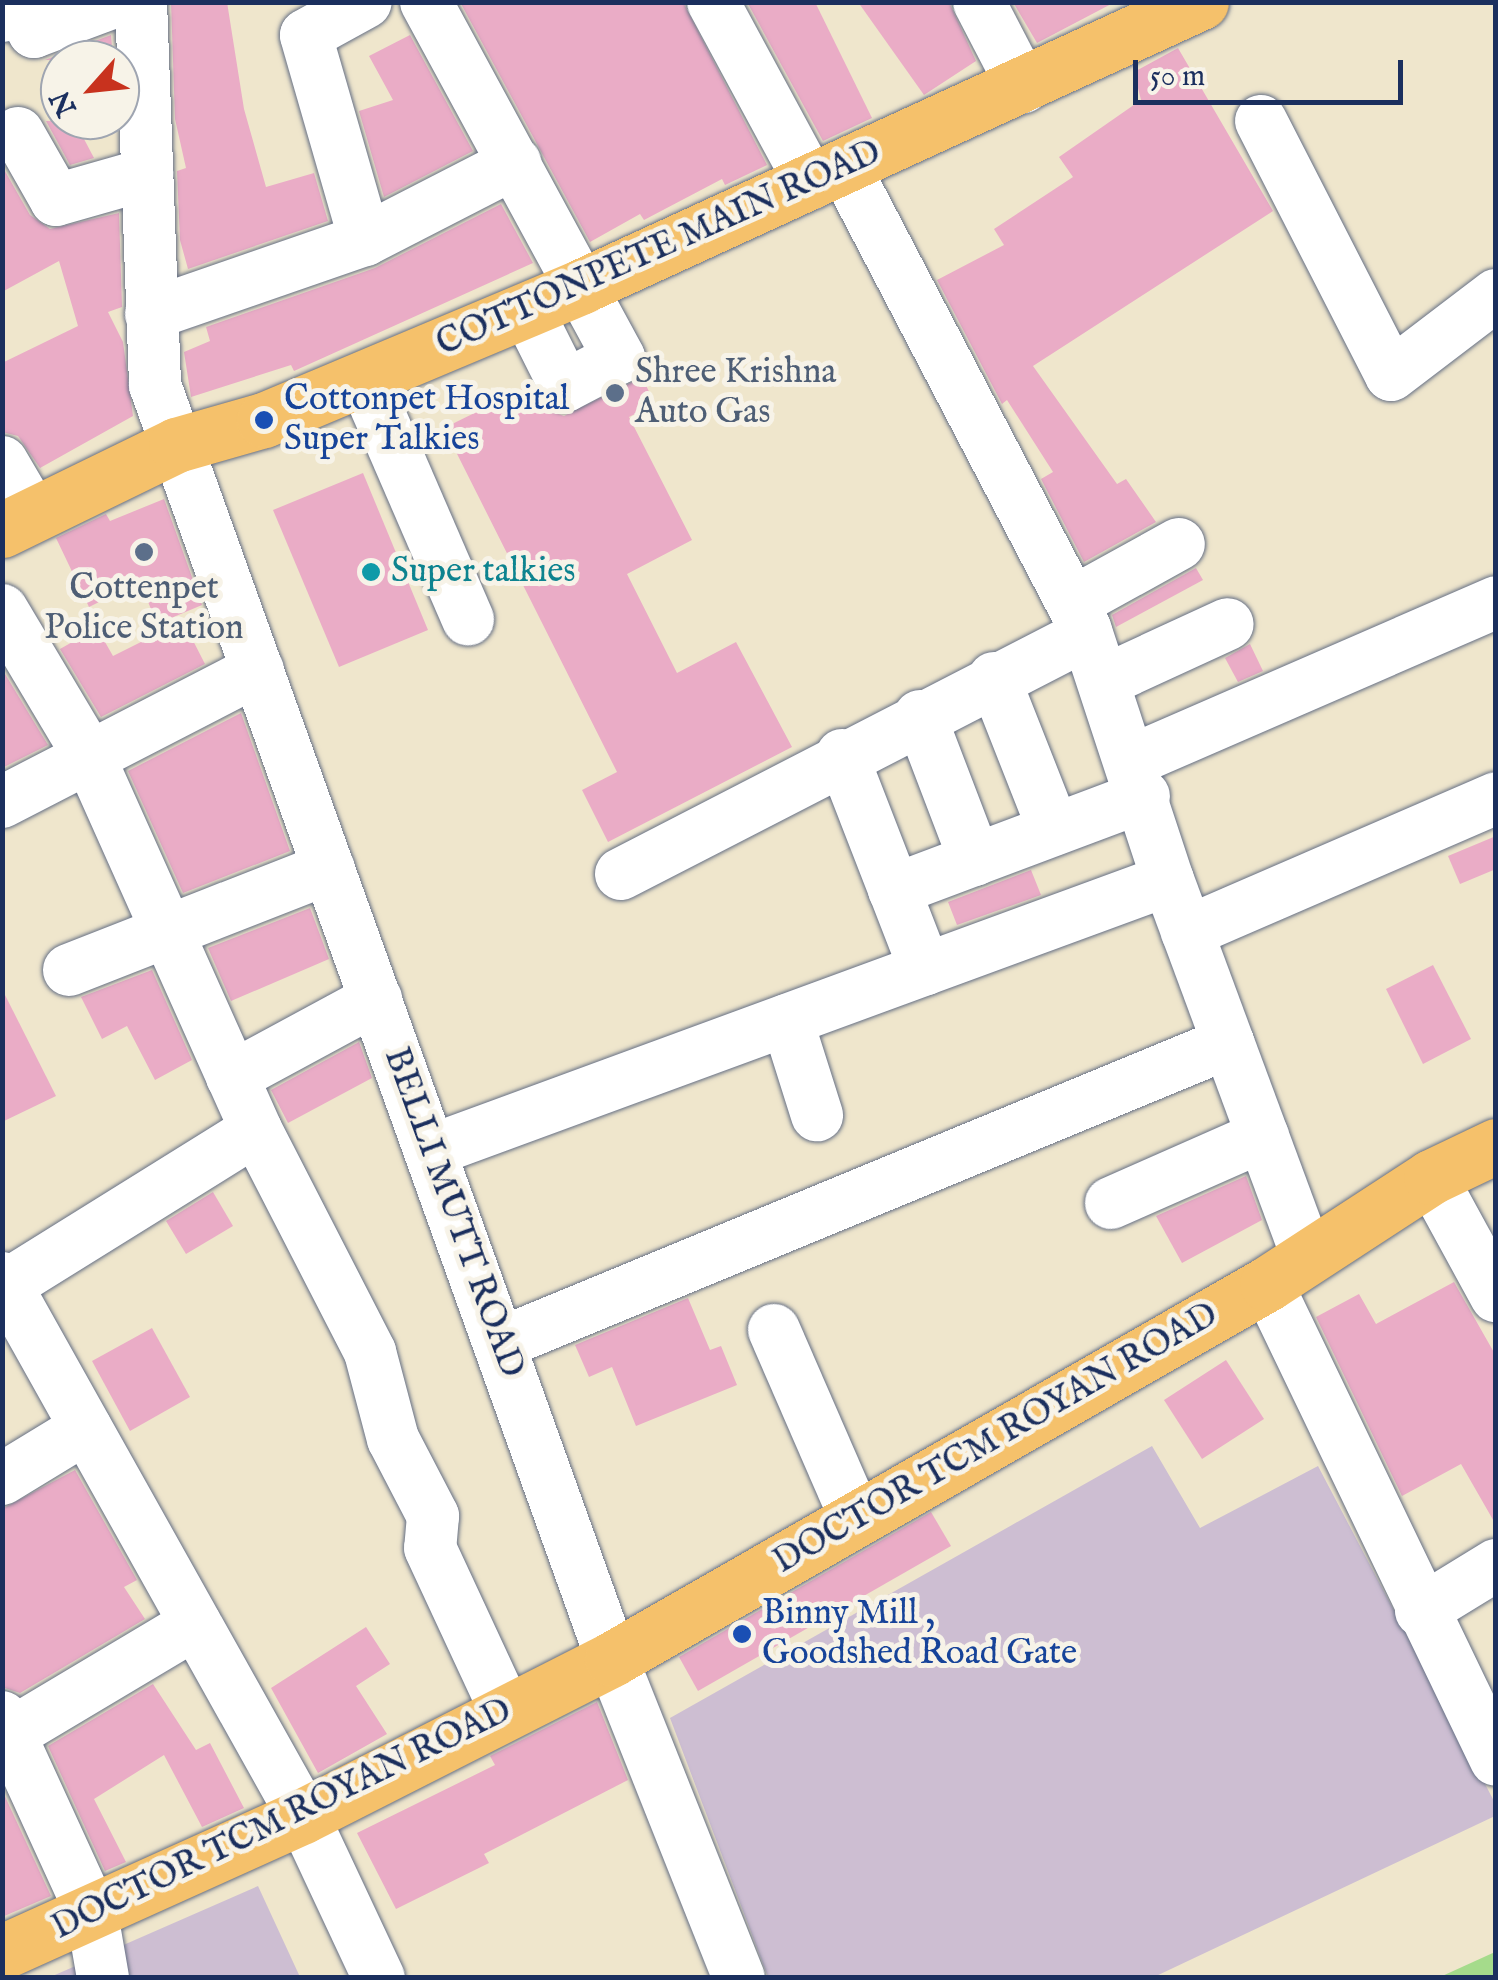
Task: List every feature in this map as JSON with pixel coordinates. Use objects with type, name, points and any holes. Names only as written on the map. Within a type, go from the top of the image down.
[{"type":"main road","name":"COTTONPETE MAIN ROAD","points":[[17,521],[176,445],[264,420],[582,286],[1023,87],[1201,2]]},
{"type":"main road","name":"DOCTOR TCM ROYAN ROAD","points":[[2,1952],[302,1816],[612,1659],[1288,1271],[1431,1178],[1496,1146]]},
{"type":"street","points":[[2,16],[19,6],[34,32],[114,2]]},
{"type":"street","name":"BELLI MUTT ROAD","points":[[141,2],[156,385],[612,1659],[739,1978]]},
{"type":"street","points":[[365,240],[306,35],[366,2]]},
{"type":"street","points":[[426,2],[620,358],[565,386],[526,310]]},
{"type":"street","points":[[713,2],[828,176],[1088,639],[1138,779],[1168,880],[1263,1136],[1288,1271],[1421,1611],[1494,1756]]},
{"type":"street","points":[[979,2],[1023,87]]},
{"type":"street","points":[[1261,121],[1391,375],[1496,295]]},
{"type":"street","points":[[18,133],[56,200],[147,174]]},
{"type":"street","points":[[151,314],[365,240],[514,163]]},
{"type":"street","points":[[364,379],[468,619]]},
{"type":"street","points":[[2,462],[17,521]]},
{"type":"street","points":[[1088,639],[1179,544]]},
{"type":"street","points":[[894,890],[1054,830],[1138,779],[1496,602]]},
{"type":"street","points":[[2,610],[88,754],[256,1130],[370,1352],[394,1439],[432,1516],[430,1548],[506,1712]]},
{"type":"street","points":[[620,874],[994,678],[1088,639],[1228,624]]},
{"type":"street","points":[[2,802],[88,754],[258,670]]},
{"type":"street","points":[[994,678],[1054,830]]},
{"type":"street","points":[[920,716],[976,860]]},
{"type":"street","points":[[842,755],[925,970]]},
{"type":"street","points":[[1187,932],[1496,798]]},
{"type":"street","points":[[69,970],[171,935],[329,868]]},
{"type":"street","points":[[430,1151],[1168,880]]},
{"type":"street","points":[[232,1077],[376,1000]]},
{"type":"street","points":[[787,1020],[817,1115]]},
{"type":"street","points":[[500,1344],[1228,1043]]},
{"type":"street","points":[[256,1130],[4,1284],[302,1816],[379,1978]]},
{"type":"street","points":[[1111,1203],[1263,1136]]},
{"type":"street","points":[[1431,1178],[1496,1296]]},
{"type":"street","points":[[774,1330],[856,1519]]},
{"type":"street","points":[[2,1478],[86,1428]]},
{"type":"street","points":[[1421,1611],[1496,1565]]},
{"type":"street","points":[[102,1978],[92,1914],[5,1731],[196,1624]]},
{"type":"shaded area","points":[[1152,1446],[1200,1528],[1318,1466],[1495,1803],[1495,1816],[1154,1977],[768,1977],[670,1718]]},
{"type":"shaded area","points":[[258,1886],[300,1977],[48,1978]]},
{"type":"green space","points":[[1495,1952],[1495,1977],[1440,1977]]},
{"type":"building","points":[[171,2],[227,2],[244,109],[266,187],[314,173],[328,221],[188,269],[180,240],[177,171],[186,168],[175,119]]},
{"type":"building","points":[[460,2],[683,2],[767,165],[725,185],[722,179],[644,220],[640,214],[590,242]]},
{"type":"building","points":[[747,2],[815,2],[872,118],[823,141]]},
{"type":"building","points":[[858,2],[949,2],[976,61],[924,95]]},
{"type":"building","points":[[1013,2],[1115,2],[1037,43]]},
{"type":"building","points":[[410,35],[473,151],[384,197],[359,111],[393,100],[369,56]]},
{"type":"building","points":[[1178,48],[1273,211],[1033,366],[1117,484],[1126,479],[1156,522],[1084,562],[1041,479],[1053,472],[1007,400],[1002,404],[937,280],[1004,245],[994,229],[1073,177],[1059,157],[1141,100],[1134,72]]},
{"type":"building","points":[[56,140],[85,140],[94,158],[70,165]]},
{"type":"building","points":[[2,166],[30,215],[50,229],[119,213],[122,307],[108,312],[123,342],[133,416],[40,468],[18,436],[2,432],[2,363],[78,326],[59,261],[2,292]]},
{"type":"building","points":[[501,204],[533,263],[294,371],[291,365],[191,397],[184,352],[210,341],[206,327],[375,268]]},
{"type":"building","points":[[642,377],[655,404],[629,417],[692,540],[627,574],[677,673],[736,642],[792,747],[608,842],[582,790],[617,772],[444,428],[531,385],[548,410],[564,416]]},
{"type":"building","points":[[363,473],[428,630],[339,667],[273,510]]},
{"type":"building","points":[[164,499],[202,605],[157,624],[140,582],[89,607],[56,538],[106,514],[110,521]]},
{"type":"building","points":[[1196,568],[1203,580],[1116,627],[1112,615]]},
{"type":"building","points":[[183,621],[205,664],[101,717],[60,649],[97,628],[113,656]]},
{"type":"building","points":[[1250,644],[1263,671],[1238,682],[1225,658]]},
{"type":"building","points":[[2,669],[48,745],[2,768]]},
{"type":"building","points":[[241,713],[290,851],[183,893],[128,771]]},
{"type":"building","points":[[1496,836],[1496,869],[1460,884],[1448,856]]},
{"type":"building","points":[[1031,870],[1041,895],[957,925],[948,902]]},
{"type":"building","points":[[310,908],[329,959],[231,1001],[208,948]]},
{"type":"building","points":[[1433,965],[1471,1039],[1423,1064],[1386,989]]},
{"type":"building","points":[[152,970],[192,1060],[155,1080],[127,1026],[102,1039],[81,997]]},
{"type":"building","points":[[2,989],[56,1096],[2,1122]]},
{"type":"building","points":[[359,1042],[372,1078],[288,1123],[271,1090]]},
{"type":"building","points":[[1246,1176],[1262,1220],[1182,1263],[1156,1216]]},
{"type":"building","points":[[213,1192],[233,1226],[186,1254],[166,1221]]},
{"type":"building","points":[[1454,1282],[1496,1356],[1496,1525],[1461,1464],[1402,1496],[1316,1317],[1359,1294],[1376,1324]]},
{"type":"building","points":[[688,1298],[710,1350],[721,1346],[737,1385],[636,1426],[612,1367],[589,1377],[575,1345]]},
{"type":"building","points":[[152,1328],[190,1397],[130,1431],[92,1361]]},
{"type":"building","points":[[1226,1360],[1264,1419],[1202,1459],[1164,1400]]},
{"type":"building","points":[[75,1470],[137,1580],[124,1587],[145,1619],[20,1693],[2,1687],[2,1509]]},
{"type":"building","points":[[931,1512],[951,1546],[698,1691],[679,1657]]},
{"type":"building","points":[[366,1627],[390,1664],[356,1686],[387,1734],[318,1773],[271,1688]]},
{"type":"building","points":[[153,1684],[196,1750],[210,1743],[244,1808],[202,1827],[164,1755],[94,1799],[126,1862],[105,1871],[48,1746]]},
{"type":"building","points":[[597,1702],[628,1780],[484,1854],[489,1863],[396,1909],[357,1833],[495,1765],[490,1756]]},
{"type":"building","points":[[2,1790],[51,1896],[2,1917]]},
{"type":"place","name":"Shree Krishna Auto Gas","points":[[615,393]]},
{"type":"place","name":"Cottonpet Hospital Super Talkies","points":[[264,420]]},
{"type":"place","name":"Cottenpet Police Station","points":[[144,552]]},
{"type":"place","name":"Super talkies","points":[[371,572]]},
{"type":"place","name":"Binny Mill , Goodshed Road Gate","points":[[742,1634]]}]
